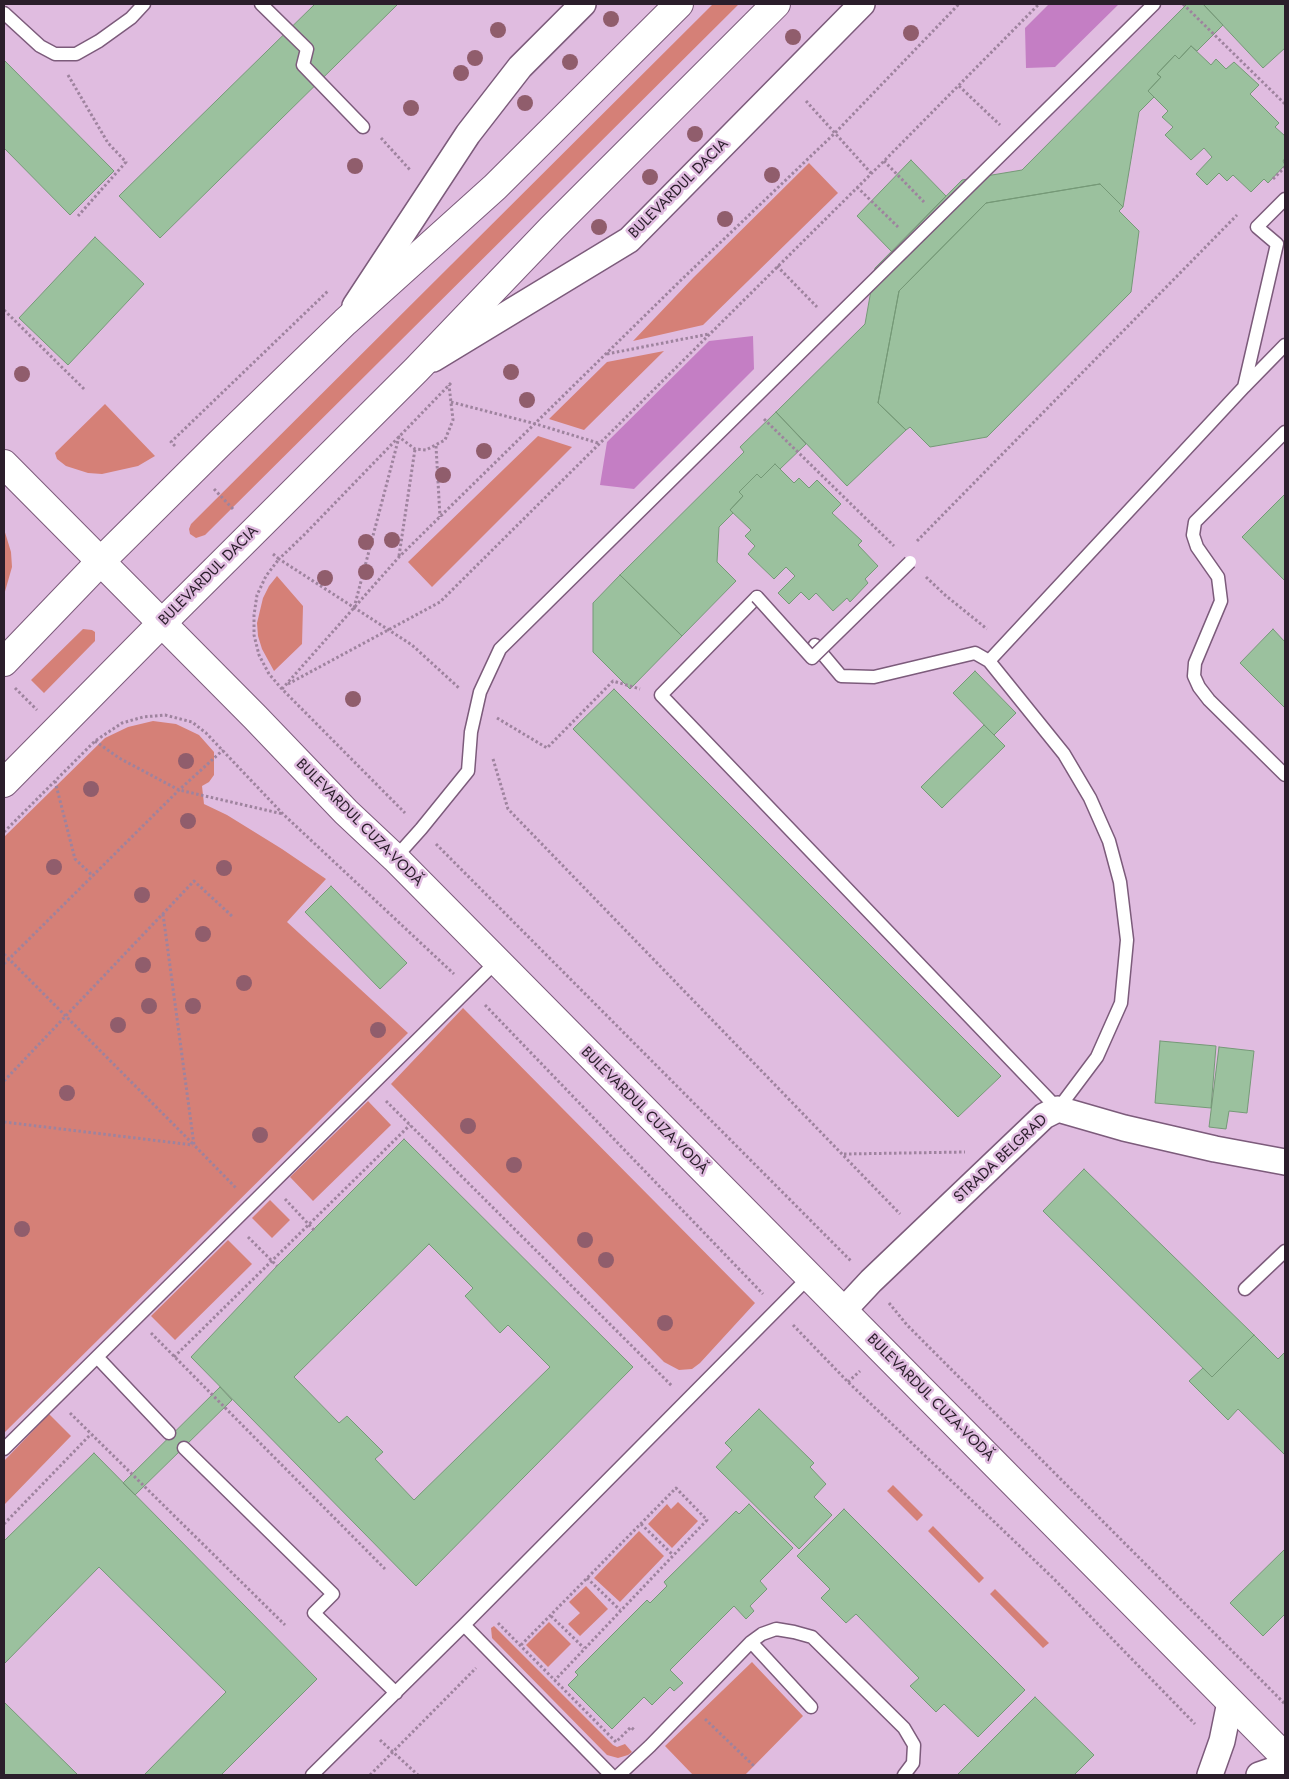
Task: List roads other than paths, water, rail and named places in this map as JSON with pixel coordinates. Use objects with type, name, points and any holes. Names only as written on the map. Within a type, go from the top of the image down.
[{"type":"main road","points":[[4,662],[101,561],[345,322],[495,188],[679,4]]},
{"type":"main road","name":"BULEVARDUL DACIA","points":[[4,783],[416,370],[552,228],[776,4]]},
{"type":"main road","name":"BULEVARDUL CUZA-VODĂ","points":[[4,464],[346,812],[394,858],[1285,1757]]},
{"type":"street","points":[[345,322],[468,134],[520,67],[583,4]]},
{"type":"street","name":"BULEVARDUL DACIA","points":[[416,370],[628,240],[862,4]]},
{"type":"street","name":"STRADA BELGRAD","points":[[843,1311],[871,1281],[1044,1116],[1058,1109],[1124,1128],[1285,1162]]},
{"type":"street","points":[[1210,1775],[1219,1748],[1230,1702]]},
{"type":"street","points":[[1259,1775],[1285,1766]]},
{"type":"lane","points":[[4,13],[40,46],[55,54],[76,54],[99,41],[131,18],[144,4]]},
{"type":"lane","points":[[261,4],[307,49],[303,65],[363,127]]},
{"type":"lane","points":[[394,858],[421,829],[468,771],[471,732],[480,692],[500,649],[1154,4]]},
{"type":"lane","points":[[1244,387],[1277,244],[1257,227],[1285,199]]},
{"type":"lane","points":[[989,660],[1285,345]]},
{"type":"lane","points":[[1285,432],[1195,522],[1193,535],[1197,547],[1218,577],[1221,602],[1194,663],[1194,676],[1198,687],[1208,700],[1285,775]]},
{"type":"lane","points":[[816,645],[841,676],[874,677],[975,653],[989,660],[1064,754],[1090,798],[1109,842],[1120,882],[1127,940],[1121,1004],[1097,1057],[1058,1109],[661,695],[757,597],[812,658],[910,562]]},
{"type":"lane","points":[[4,1449],[497,962]]},
{"type":"lane","points":[[1245,1290],[1285,1251]]},
{"type":"lane","points":[[312,1775],[464,1625],[809,1277]]},
{"type":"lane","points":[[97,1357],[169,1433]]},
{"type":"lane","points":[[184,1448],[333,1594],[314,1613],[396,1692]]},
{"type":"lane","points":[[464,1625],[611,1775]]},
{"type":"lane","points":[[619,1775],[650,1746],[751,1642],[762,1634],[776,1629],[812,1637],[904,1728],[914,1744],[913,1763],[904,1775]]},
{"type":"lane","points":[[751,1642],[811,1707]]}]
